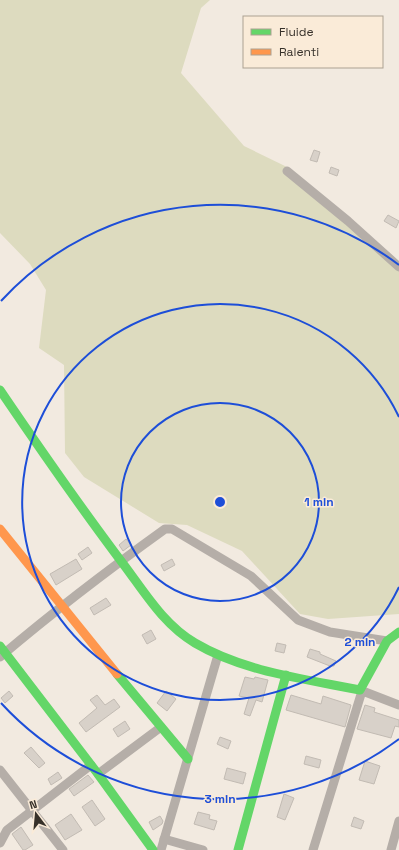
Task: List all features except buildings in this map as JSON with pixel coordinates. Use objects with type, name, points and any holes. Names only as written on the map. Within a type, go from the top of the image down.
[{"type":"street","points":[[287,171],[348,221],[399,267]]},
{"type":"street","points":[[0,390],[59,477],[171,626],[194,642],[218,655],[286,675],[360,690],[399,705]]},
{"type":"street","points":[[0,529],[61,606],[188,759]]},
{"type":"street","points":[[153,850],[98,774],[2,652],[121,560],[165,529],[172,529],[251,576],[298,620],[330,632],[387,641]]},
{"type":"street","points":[[313,850],[360,690],[387,641],[399,632]]},
{"type":"street","points":[[161,850],[218,655]]},
{"type":"street","points":[[238,850],[286,675]]},
{"type":"street","points":[[98,774],[161,727]]},
{"type":"street","points":[[0,843],[7,830],[91,765]]},
{"type":"street","points":[[0,770],[63,850]]},
{"type":"street","points":[[391,850],[399,820]]},
{"type":"street","points":[[164,838],[203,850]]},
{"type":"shaded area","points":[[0,0],[210,0],[201,8],[181,73],[244,146],[285,166],[399,262],[399,614],[328,619],[300,614],[242,551],[187,525],[159,523],[84,477],[65,453],[64,365],[39,348],[46,290],[30,264],[0,233]]},
{"type":"traffic: fast","points":[[0,390],[76,500],[156,608],[164,618],[184,636],[195,643],[214,653],[254,668],[360,690],[387,641],[399,632]]},
{"type":"traffic: fast","points":[[0,646],[98,774],[153,850]]},
{"type":"traffic: fast","points":[[117,674],[188,759]]},
{"type":"traffic: fast","points":[[238,850],[286,675]]},
{"type":"traffic: slow","points":[[0,529],[117,674]]}]
